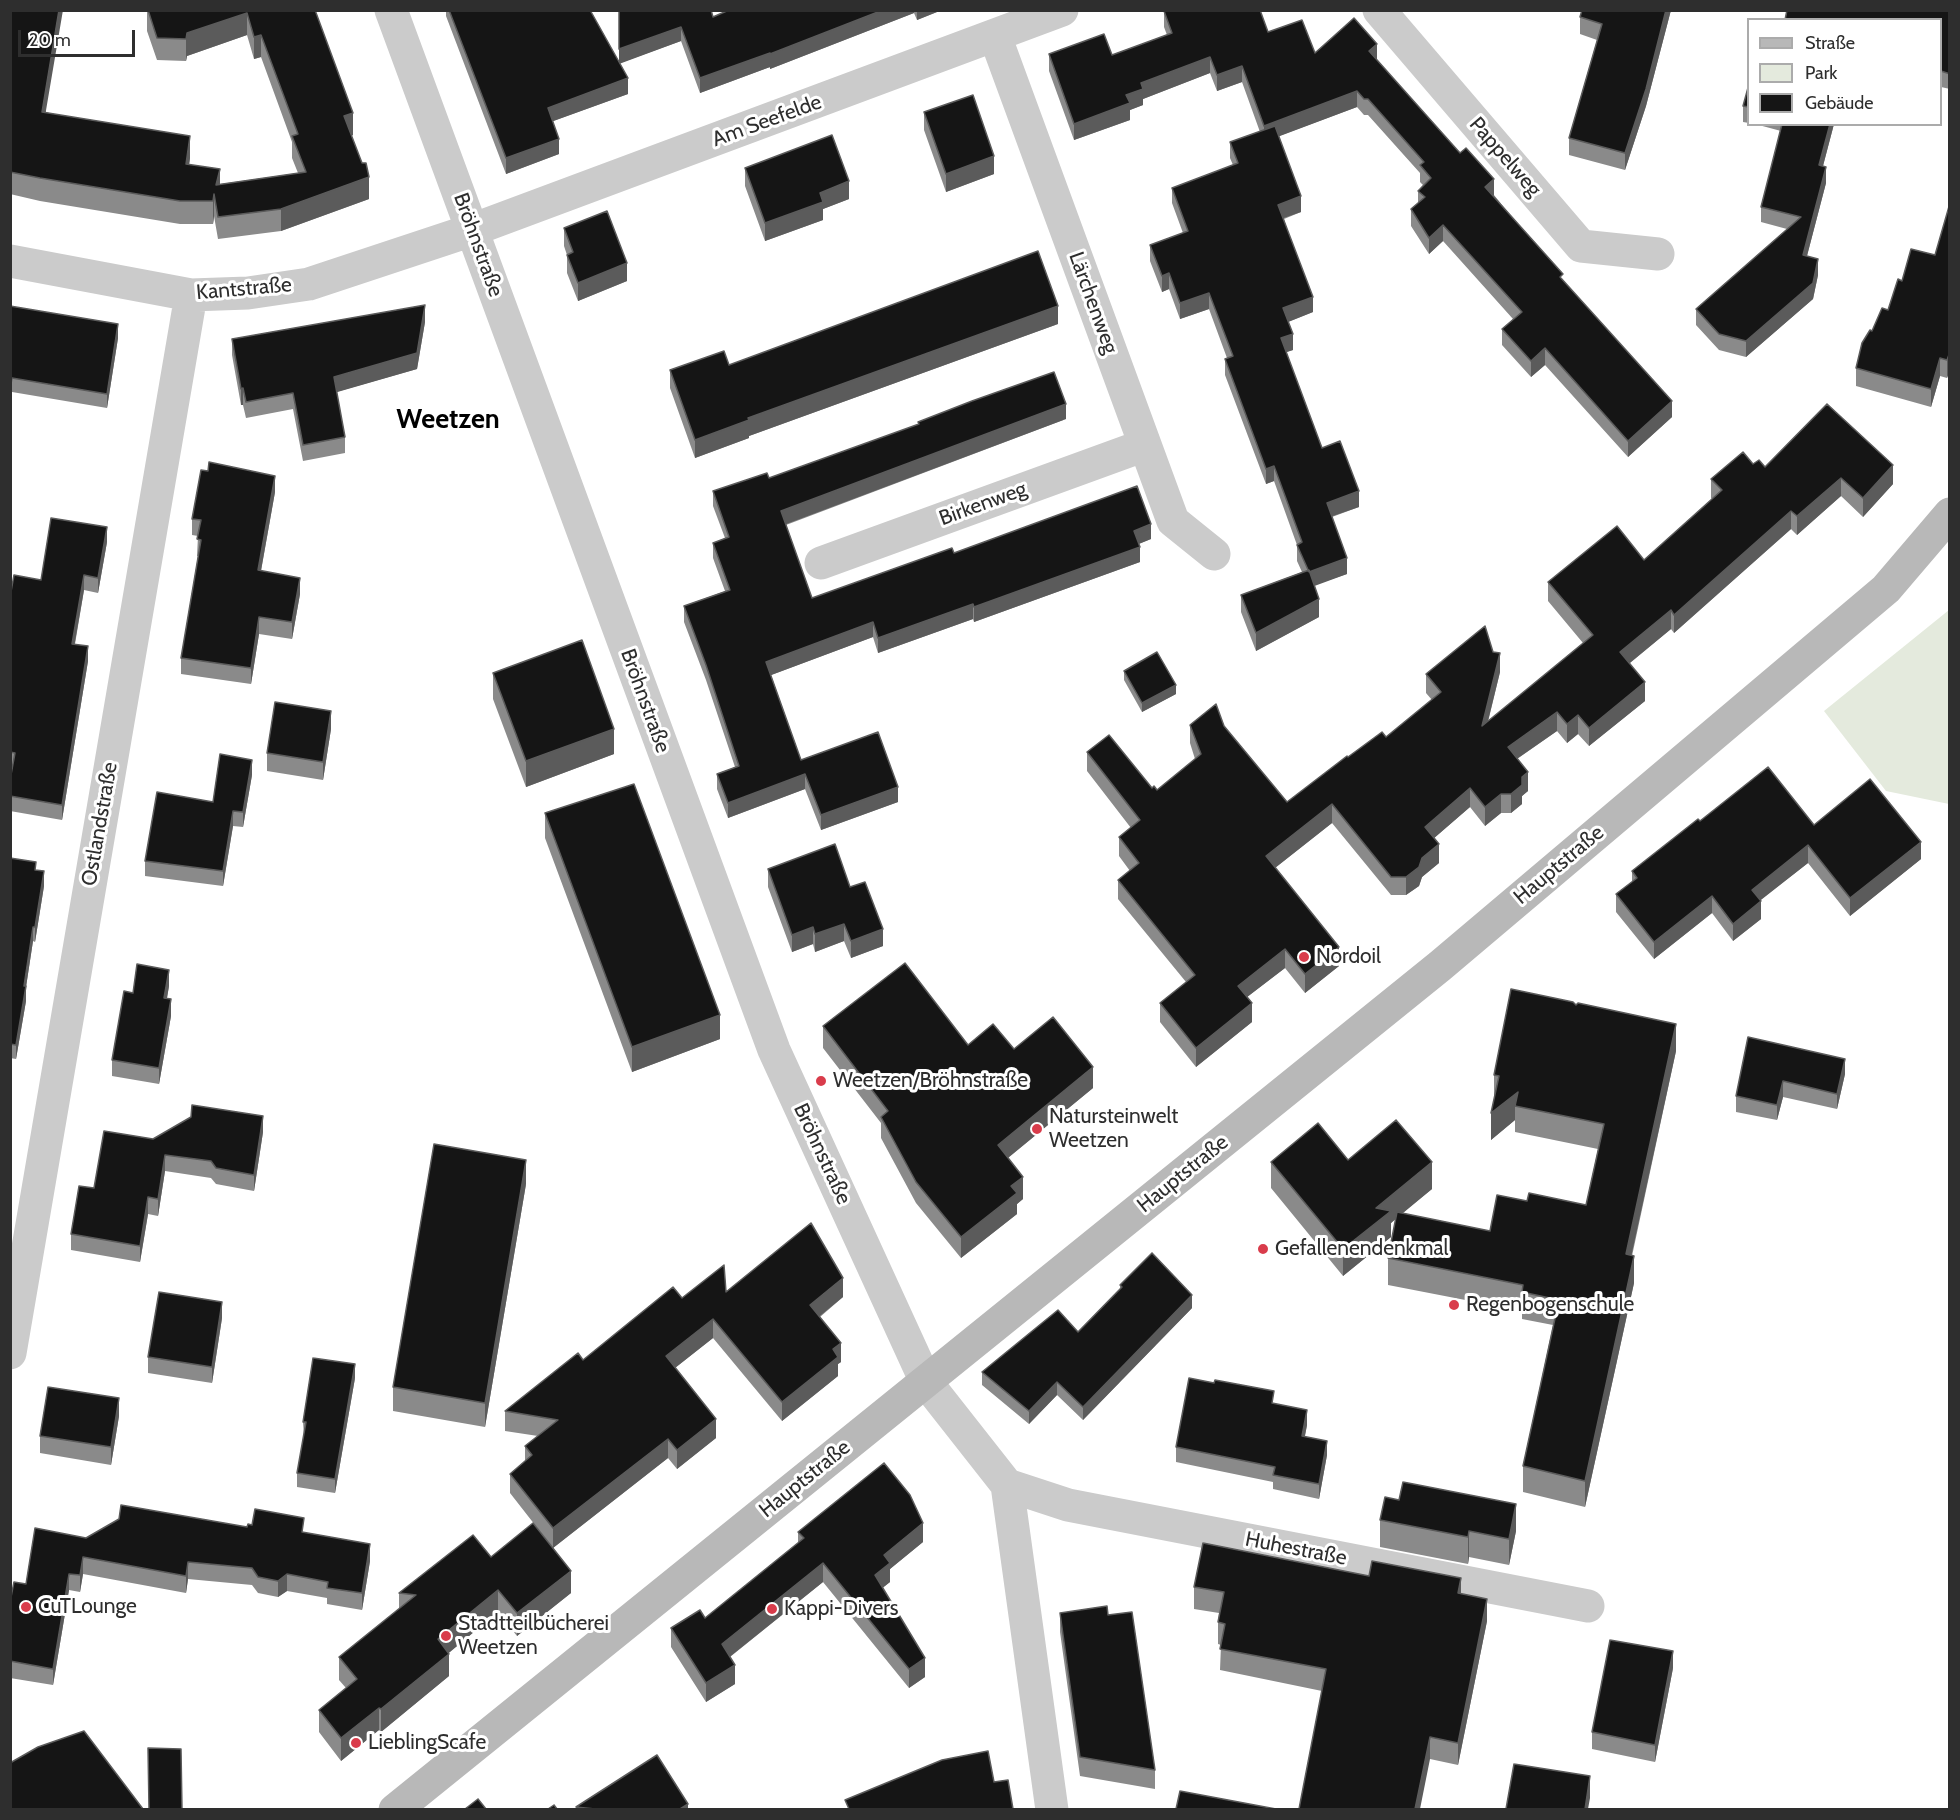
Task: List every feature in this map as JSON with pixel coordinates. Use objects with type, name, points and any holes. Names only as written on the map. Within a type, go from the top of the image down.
[{"type":"street","name":"Bröhnstraße","points":[[391,10],[774,1050],[926,1382]]},
{"type":"street","name":"Am Seefelde","points":[[472,230],[1062,10]]},
{"type":"street","name":"Pappelweg","points":[[1379,10],[1581,246],[1658,254]]},
{"type":"street","name":"Lärchenweg","points":[[995,36],[1173,521],[1214,554]]},
{"type":"street","name":"Kantstraße","points":[[10,261],[191,295],[248,293],[309,284],[472,230]]},
{"type":"street","name":"Ostlandstraße","points":[[10,1353],[191,295]]},
{"type":"street","name":"Birkenweg","points":[[821,563],[1145,445]]},
{"type":"street","name":"Hauptstraße","points":[[395,1809],[600,1646],[1440,966],[1886,589],[1950,514]]},
{"type":"street","points":[[926,1382],[1006,1485],[1052,1809]]},
{"type":"street","name":"Huhestraße","points":[[1006,1485],[1068,1505],[1588,1606]]},
{"type":"green space","points":[[1949,610],[1949,804],[1886,791],[1824,711]]},
{"type":"building","points":[[10,10],[59,10],[42,112],[190,136],[186,164],[220,169],[216,185],[306,172],[292,136],[298,134],[261,35],[254,37],[247,13],[187,33],[186,39],[157,38],[148,10],[315,10],[353,113],[344,116],[362,163],[366,163],[369,177],[281,209],[218,217],[214,194],[213,201],[180,201],[10,172]]},
{"type":"building","points":[[449,10],[590,10],[628,78],[548,108],[559,139],[506,158]]},
{"type":"building","points":[[619,10],[711,10],[713,17],[729,10],[883,10],[770,54],[700,78],[681,27],[619,49]]},
{"type":"building","points":[[1260,10],[1268,32],[1302,20],[1315,53],[1354,18],[1377,44],[1369,51],[1460,153],[1466,148],[1494,179],[1485,187],[1563,274],[1560,277],[1672,401],[1628,441],[1545,348],[1531,361],[1502,329],[1522,312],[1443,225],[1429,238],[1411,209],[1425,197],[1418,191],[1431,178],[1420,165],[1424,162],[1368,99],[1364,99],[1357,91],[1264,126],[1242,66],[1217,75],[1210,57],[1141,83],[1143,89],[1126,95],[1130,103],[1074,124],[1049,54],[1104,34],[1112,55],[1172,33],[1164,11]]},
{"type":"building","points":[[1582,10],[1666,10],[1646,89],[1625,153],[1569,138],[1602,24],[1580,17]]},
{"type":"building","points":[[1787,10],[1950,10],[1950,74],[1942,71],[1942,18],[1785,18]]},
{"type":"building","points":[[1747,91],[1747,107],[1743,106]]},
{"type":"building","points":[[973,95],[994,156],[946,174],[924,112]]},
{"type":"building","points":[[1275,126],[1301,196],[1278,205],[1313,297],[1283,308],[1293,334],[1281,338],[1322,448],[1340,441],[1359,491],[1327,503],[1347,558],[1309,572],[1297,545],[1302,542],[1274,466],[1266,469],[1225,359],[1233,356],[1209,293],[1180,303],[1169,273],[1162,276],[1150,245],[1188,231],[1172,188],[1238,163],[1230,142]]},
{"type":"building","points":[[1781,126],[1829,126],[1819,165],[1826,167],[1803,255],[1818,259],[1813,283],[1746,341],[1719,334],[1696,309],[1801,217],[1761,207]]},
{"type":"building","points":[[832,135],[849,181],[820,193],[823,202],[765,223],[745,168]]},
{"type":"building","points":[[1950,203],[1950,352],[1947,360],[1940,358],[1931,389],[1856,368],[1862,343],[1870,330],[1872,331],[1882,308],[1888,310],[1898,279],[1902,281],[1911,249],[1935,255]]},
{"type":"building","points":[[607,211],[627,263],[578,283],[567,255],[573,252],[564,228]]},
{"type":"building","points":[[1038,251],[1058,306],[748,418],[749,420],[695,440],[670,370],[724,351],[729,365]]},
{"type":"building","points":[[425,305],[417,353],[334,377],[345,437],[303,445],[293,393],[246,402],[243,388],[241,389],[232,339]]},
{"type":"building","points":[[10,306],[118,324],[107,394],[12,378],[10,390]]},
{"type":"building","points":[[1054,372],[1066,404],[781,511],[812,598],[952,548],[954,553],[1137,486],[1151,524],[1134,531],[1140,547],[974,607],[973,604],[878,638],[873,622],[766,662],[801,760],[878,732],[898,787],[821,815],[805,774],[728,803],[717,774],[739,766],[684,606],[730,590],[713,543],[729,537],[713,491],[767,473],[769,478]]},
{"type":"building","points":[[1827,404],[1893,465],[1863,498],[1841,478],[1797,516],[1791,511],[1674,615],[1671,610],[1620,652],[1645,682],[1589,728],[1578,715],[1567,724],[1557,712],[1508,747],[1528,772],[1522,777],[1522,785],[1511,794],[1501,794],[1485,807],[1470,788],[1425,827],[1439,844],[1422,858],[1419,867],[1406,877],[1391,877],[1332,804],[1266,856],[1339,947],[1305,974],[1285,949],[1238,986],[1252,1003],[1196,1048],[1160,1003],[1195,975],[1118,880],[1139,863],[1119,837],[1140,820],[1087,752],[1109,735],[1152,788],[1154,786],[1157,790],[1201,754],[1190,725],[1216,704],[1224,726],[1287,802],[1382,732],[1386,737],[1441,692],[1426,674],[1485,626],[1493,652],[1500,653],[1482,726],[1593,635],[1548,582],[1617,526],[1644,560],[1722,490],[1711,479],[1743,452],[1753,464],[1759,460],[1765,467]]},
{"type":"building","points":[[209,462],[275,476],[258,570],[300,578],[292,622],[259,617],[251,668],[181,658],[201,540],[197,539],[201,520],[192,519],[201,470],[208,471]]},
{"type":"building","points":[[51,518],[107,527],[98,578],[84,575],[72,644],[88,646],[62,805],[10,796],[10,780],[15,753],[10,752],[10,597],[14,575],[41,580]]},
{"type":"building","points":[[1309,570],[1319,599],[1256,633],[1241,595]]},
{"type":"building","points":[[582,640],[614,729],[526,761],[493,673]]},
{"type":"building","points":[[1157,652],[1176,685],[1142,703],[1124,671]]},
{"type":"building","points":[[275,702],[331,711],[323,762],[267,753]]},
{"type":"building","points":[[220,754],[252,760],[243,812],[233,811],[223,871],[145,861],[157,792],[213,802]]},
{"type":"building","points":[[1768,767],[1814,825],[1870,779],[1921,842],[1850,898],[1808,845],[1752,890],[1761,901],[1733,924],[1712,896],[1654,942],[1616,894],[1637,878],[1632,871]]},
{"type":"building","points":[[634,784],[720,1015],[632,1047],[545,813]]},
{"type":"building","points":[[835,844],[850,887],[865,882],[883,929],[851,941],[844,924],[815,934],[813,927],[792,935],[768,869]]},
{"type":"building","points":[[10,858],[36,862],[35,870],[44,871],[35,927],[33,927],[16,1045],[10,1044]]},
{"type":"building","points":[[905,963],[968,1045],[993,1024],[1014,1049],[1053,1017],[1093,1067],[998,1145],[1023,1177],[1011,1186],[1017,1193],[961,1237],[916,1182],[881,1117],[888,1111],[823,1026]]},
{"type":"building","points":[[137,964],[169,970],[164,998],[171,999],[159,1068],[112,1060],[124,991],[133,993]]},
{"type":"building","points":[[1511,989],[1573,1002],[1576,1005],[1578,1003],[1676,1024],[1626,1254],[1634,1256],[1585,1481],[1523,1466],[1559,1300],[1522,1292],[1523,1285],[1388,1258],[1397,1212],[1490,1231],[1497,1195],[1527,1201],[1529,1193],[1586,1205],[1604,1124],[1515,1106],[1518,1092],[1491,1113],[1499,1076],[1494,1075]]},
{"type":"building","points":[[1748,1037],[1845,1059],[1837,1094],[1783,1081],[1777,1105],[1736,1096]]},
{"type":"building","points":[[192,1105],[263,1116],[254,1175],[216,1168],[211,1161],[165,1155],[158,1199],[148,1197],[140,1246],[71,1234],[79,1186],[94,1188],[104,1131],[153,1139],[191,1117]]},
{"type":"building","points":[[1396,1120],[1432,1162],[1376,1208],[1391,1211],[1343,1249],[1271,1162],[1318,1123],[1348,1160]]},
{"type":"building","points":[[434,1144],[526,1160],[485,1403],[393,1387]]},
{"type":"building","points":[[811,1223],[843,1278],[810,1305],[841,1343],[833,1349],[838,1357],[782,1402],[713,1319],[666,1356],[716,1419],[677,1450],[668,1439],[553,1528],[510,1474],[532,1455],[525,1446],[558,1420],[505,1411],[578,1353],[583,1360],[673,1287],[682,1298],[724,1265],[726,1292]]},
{"type":"building","points":[[1152,1253],[1192,1295],[1083,1407],[1057,1382],[1029,1411],[982,1372],[1058,1310],[1078,1332]]},
{"type":"building","points":[[159,1292],[222,1302],[212,1367],[148,1357]]},
{"type":"building","points":[[313,1358],[355,1364],[335,1479],[297,1473],[306,1422],[303,1422]]},
{"type":"building","points":[[1189,1378],[1214,1383],[1215,1380],[1274,1391],[1272,1403],[1307,1410],[1302,1436],[1327,1441],[1319,1484],[1273,1475],[1275,1467],[1176,1447]]},
{"type":"building","points":[[48,1387],[119,1398],[111,1447],[40,1436]]},
{"type":"building","points":[[884,1463],[910,1495],[923,1523],[884,1555],[890,1563],[875,1575],[925,1658],[909,1669],[823,1563],[722,1644],[735,1665],[706,1683],[671,1628],[700,1610],[705,1618],[804,1538],[798,1532]]},
{"type":"building","points":[[1403,1482],[1516,1504],[1509,1539],[1469,1531],[1468,1537],[1380,1520],[1385,1497],[1399,1500]]},
{"type":"building","points":[[121,1505],[247,1527],[248,1524],[252,1525],[255,1509],[304,1518],[302,1532],[370,1544],[362,1593],[327,1588],[328,1582],[287,1574],[278,1581],[258,1577],[252,1568],[188,1562],[186,1576],[83,1557],[80,1575],[69,1574],[53,1669],[10,1661],[10,1602],[14,1582],[26,1584],[35,1528],[86,1538],[119,1519]]},
{"type":"building","points":[[533,1523],[571,1571],[517,1613],[498,1590],[438,1639],[449,1654],[341,1738],[319,1710],[357,1679],[339,1657],[416,1595],[399,1593],[473,1535],[491,1557]]},
{"type":"building","points":[[1203,1543],[1369,1576],[1372,1561],[1461,1578],[1458,1593],[1487,1599],[1458,1743],[1430,1737],[1415,1809],[1299,1809],[1326,1669],[1220,1649],[1225,1624],[1218,1622],[1224,1592],[1194,1587]]},
{"type":"building","points":[[1107,1606],[1108,1615],[1132,1612],[1155,1770],[1080,1757],[1060,1613]]},
{"type":"building","points":[[1610,1640],[1673,1651],[1655,1745],[1592,1732]]},
{"type":"building","points":[[84,1731],[143,1809],[10,1809],[10,1763],[38,1747]]},
{"type":"building","points":[[148,1748],[181,1749],[182,1809],[149,1809]]},
{"type":"building","points":[[988,1751],[994,1782],[1008,1780],[1013,1809],[849,1809],[845,1800],[942,1760]]},
{"type":"building","points":[[657,1755],[688,1804],[680,1809],[576,1807]]},
{"type":"building","points":[[1514,1764],[1590,1776],[1585,1809],[1506,1809]]},
{"type":"building","points":[[1180,1791],[1276,1809],[1176,1809]]},
{"type":"building","points":[[478,1799],[486,1809],[465,1809]]},
{"type":"place","name":"Nordoil","points":[[1304,957]]},
{"type":"place","name":"Weetzen/Bröhnstraße","points":[[821,1081]]},
{"type":"place","name":"Natursteinwelt Weetzen","points":[[1037,1129]]},
{"type":"place","name":"Gefallenendenkmal","points":[[1263,1249]]},
{"type":"place","name":"Regenbogenschule","points":[[1454,1305]]},
{"type":"place","name":"CuTLounge","points":[[26,1607]]},
{"type":"place","name":"Kappi-Divers","points":[[772,1609]]},
{"type":"place","name":"Stadtteilbücherei Weetzen","points":[[446,1636]]},
{"type":"place","name":"LieblingScafe","points":[[356,1743]]},
{"type":"district","name":"Weetzen","points":[[448,420]]}]
